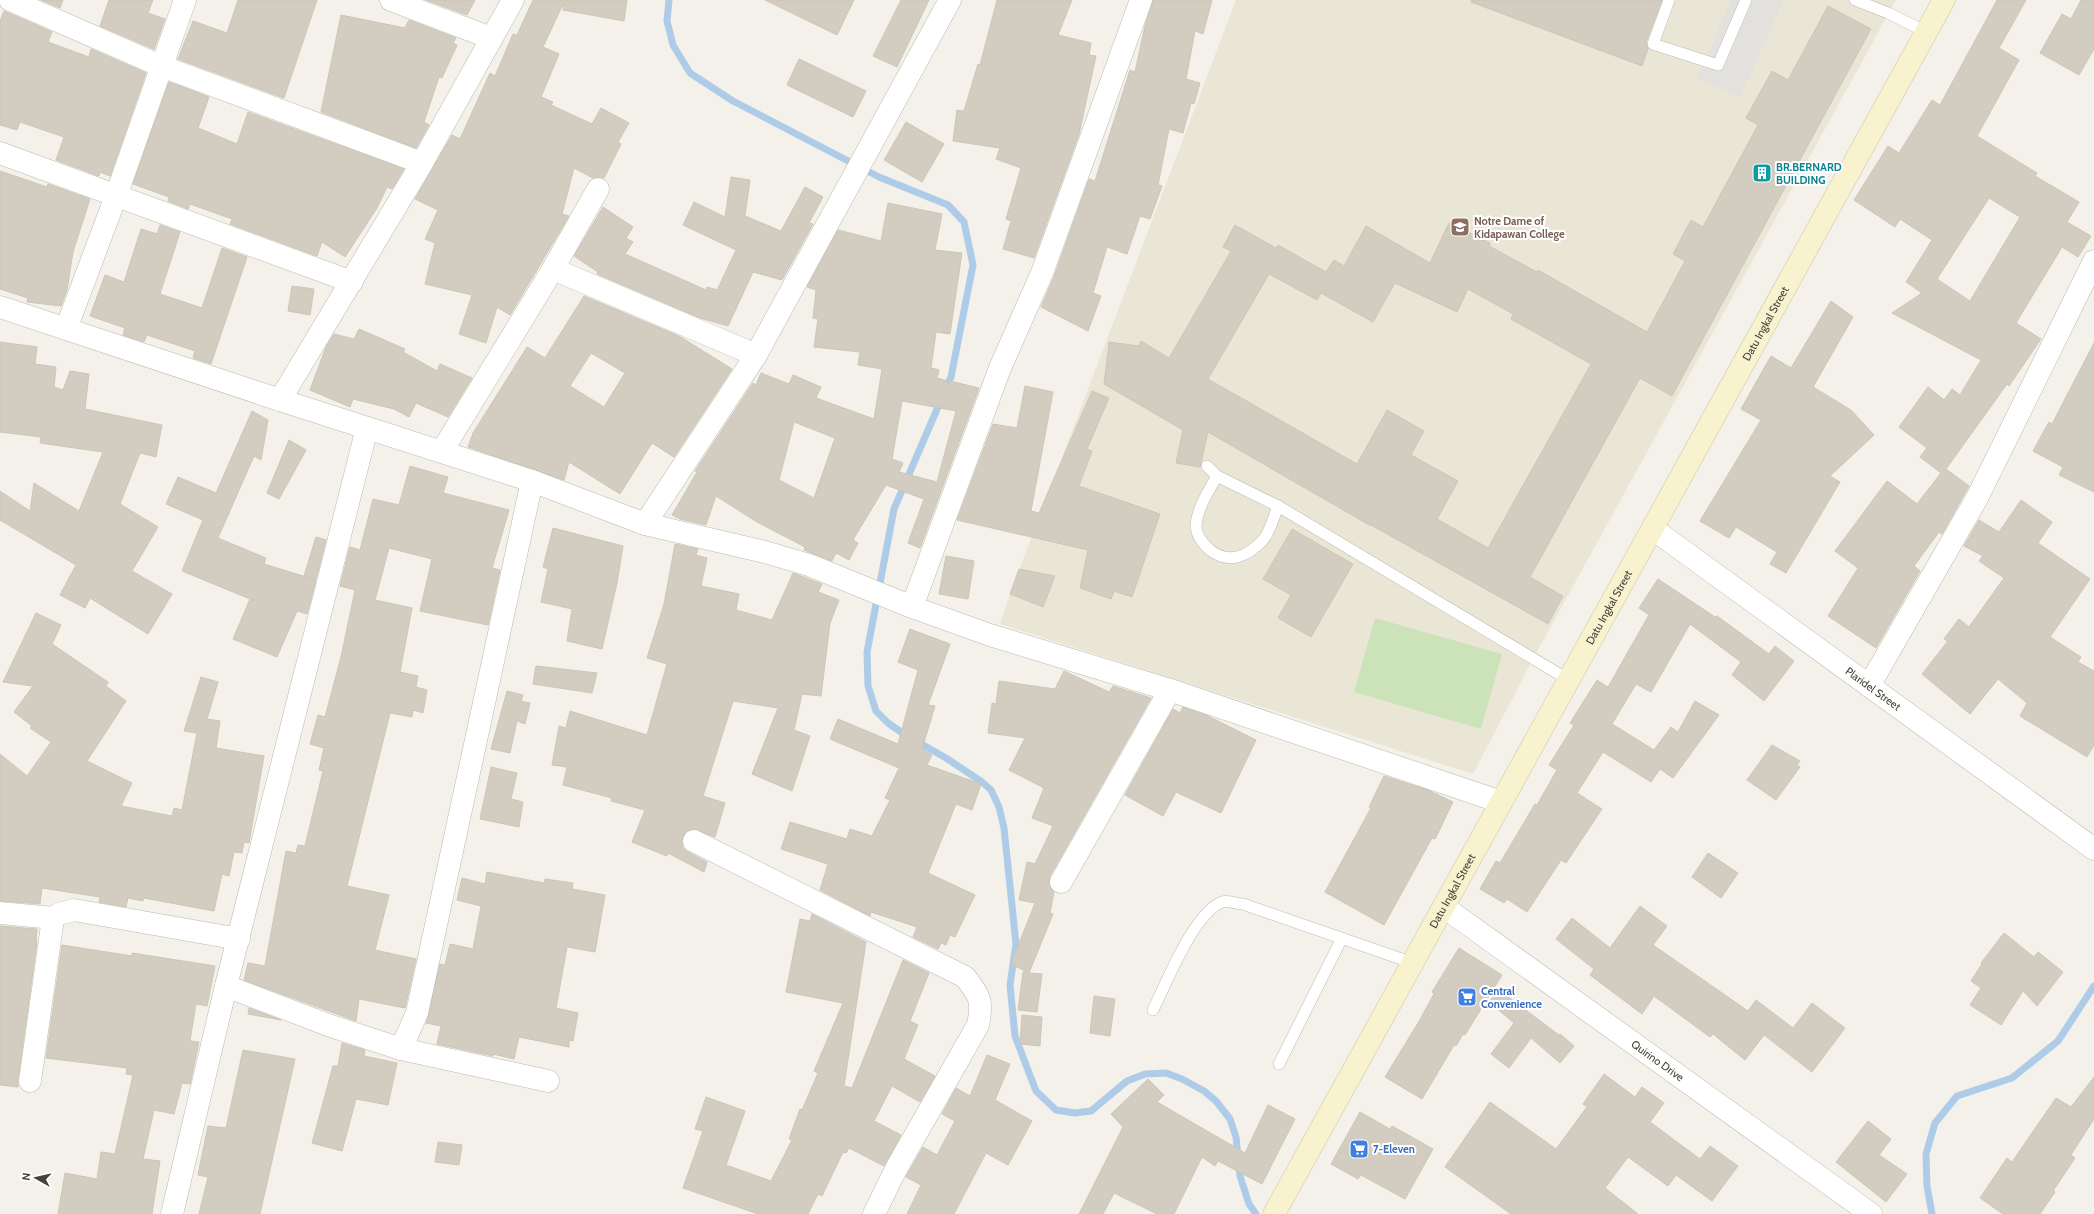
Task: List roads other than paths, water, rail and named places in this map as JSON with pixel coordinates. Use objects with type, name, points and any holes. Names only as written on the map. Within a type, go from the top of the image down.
[{"type":"street","points":[[10,0],[161,66],[422,163]]},
{"type":"street","points":[[66,329],[116,196],[185,0]]},
{"type":"street","points":[[391,0],[491,38]]},
{"type":"street","points":[[280,400],[422,163],[513,0]]},
{"type":"street","points":[[645,524],[756,355],[950,0]]},
{"type":"street","points":[[903,604],[1000,368],[1042,273],[1141,0]]},
{"type":"street","name":"Datu Ingkal Street","points":[[1279,1205],[1944,0]]},
{"type":"street","points":[[0,153],[352,282]]},
{"type":"street","points":[[442,451],[553,269],[598,189]]},
{"type":"street","points":[[1869,686],[1977,498],[2094,261]]},
{"type":"street","points":[[553,269],[756,355]]},
{"type":"street","points":[[0,307],[280,400],[532,481],[645,524],[765,552],[808,565],[903,604],[990,635],[1170,690],[1501,802]]},
{"type":"street","points":[[172,1214],[226,986],[367,428]]},
{"type":"street","points":[[401,1049],[417,1013],[532,481]]},
{"type":"street","name":"Plaridel Street","points":[[1653,528],[2093,849]]},
{"type":"street","points":[[1061,882],[1170,690]]},
{"type":"street","points":[[694,841],[965,977],[978,994],[982,1007],[978,1025],[896,1169],[874,1214]]},
{"type":"street","name":"Quirino Drive","points":[[1444,907],[1871,1214]]},
{"type":"street","points":[[30,1081],[53,918],[58,914],[74,910],[239,939]]},
{"type":"street","points":[[0,913],[53,918]]},
{"type":"street","points":[[226,986],[331,1026],[401,1049],[548,1081]]},
{"type":"lane","points":[[1669,0],[1653,44],[1718,65],[1746,0]]},
{"type":"lane","points":[[1855,0],[1888,13],[1926,32]]},
{"type":"lane","points":[[1207,466],[1217,476],[1278,506],[1569,680]]},
{"type":"lane","points":[[1217,476],[1203,501],[1196,527],[1200,540],[1211,551],[1226,558],[1241,557],[1264,539],[1278,506]]},
{"type":"lane","points":[[1153,1010],[1197,923],[1208,910],[1223,902],[1243,904],[1412,963]]},
{"type":"lane","points":[[1279,1064],[1342,938]]},
{"type":"waterway","points":[[669,0],[667,21],[673,45],[690,73],[733,101],[879,177],[948,205],[964,222],[973,265],[951,377],[945,391]]},
{"type":"waterway","points":[[941,400],[894,509],[867,652],[868,686],[876,711],[888,723],[904,734],[946,758],[982,782],[991,790],[999,807],[1004,828],[1016,944],[1010,985],[1015,1036],[1036,1091],[1056,1110],[1075,1113],[1091,1111],[1127,1081],[1145,1074],[1166,1073],[1182,1079],[1204,1091],[1216,1101],[1230,1119],[1236,1137],[1240,1176],[1249,1204],[1256,1214]]},
{"type":"waterway","points":[[1932,1214],[1927,1186],[1926,1154],[1935,1123],[1957,1096],[2012,1078],[2058,1041],[2094,986]]},
{"type":"place","name":"BR.BERNARD BUILDING","points":[[1762,173]]},
{"type":"place","name":"Notre Dame of Kidapawan College","points":[[1460,227]]},
{"type":"place","name":"Central Convenience","points":[[1467,997]]},
{"type":"place","name":"7-Eleven","points":[[1359,1149]]}]
